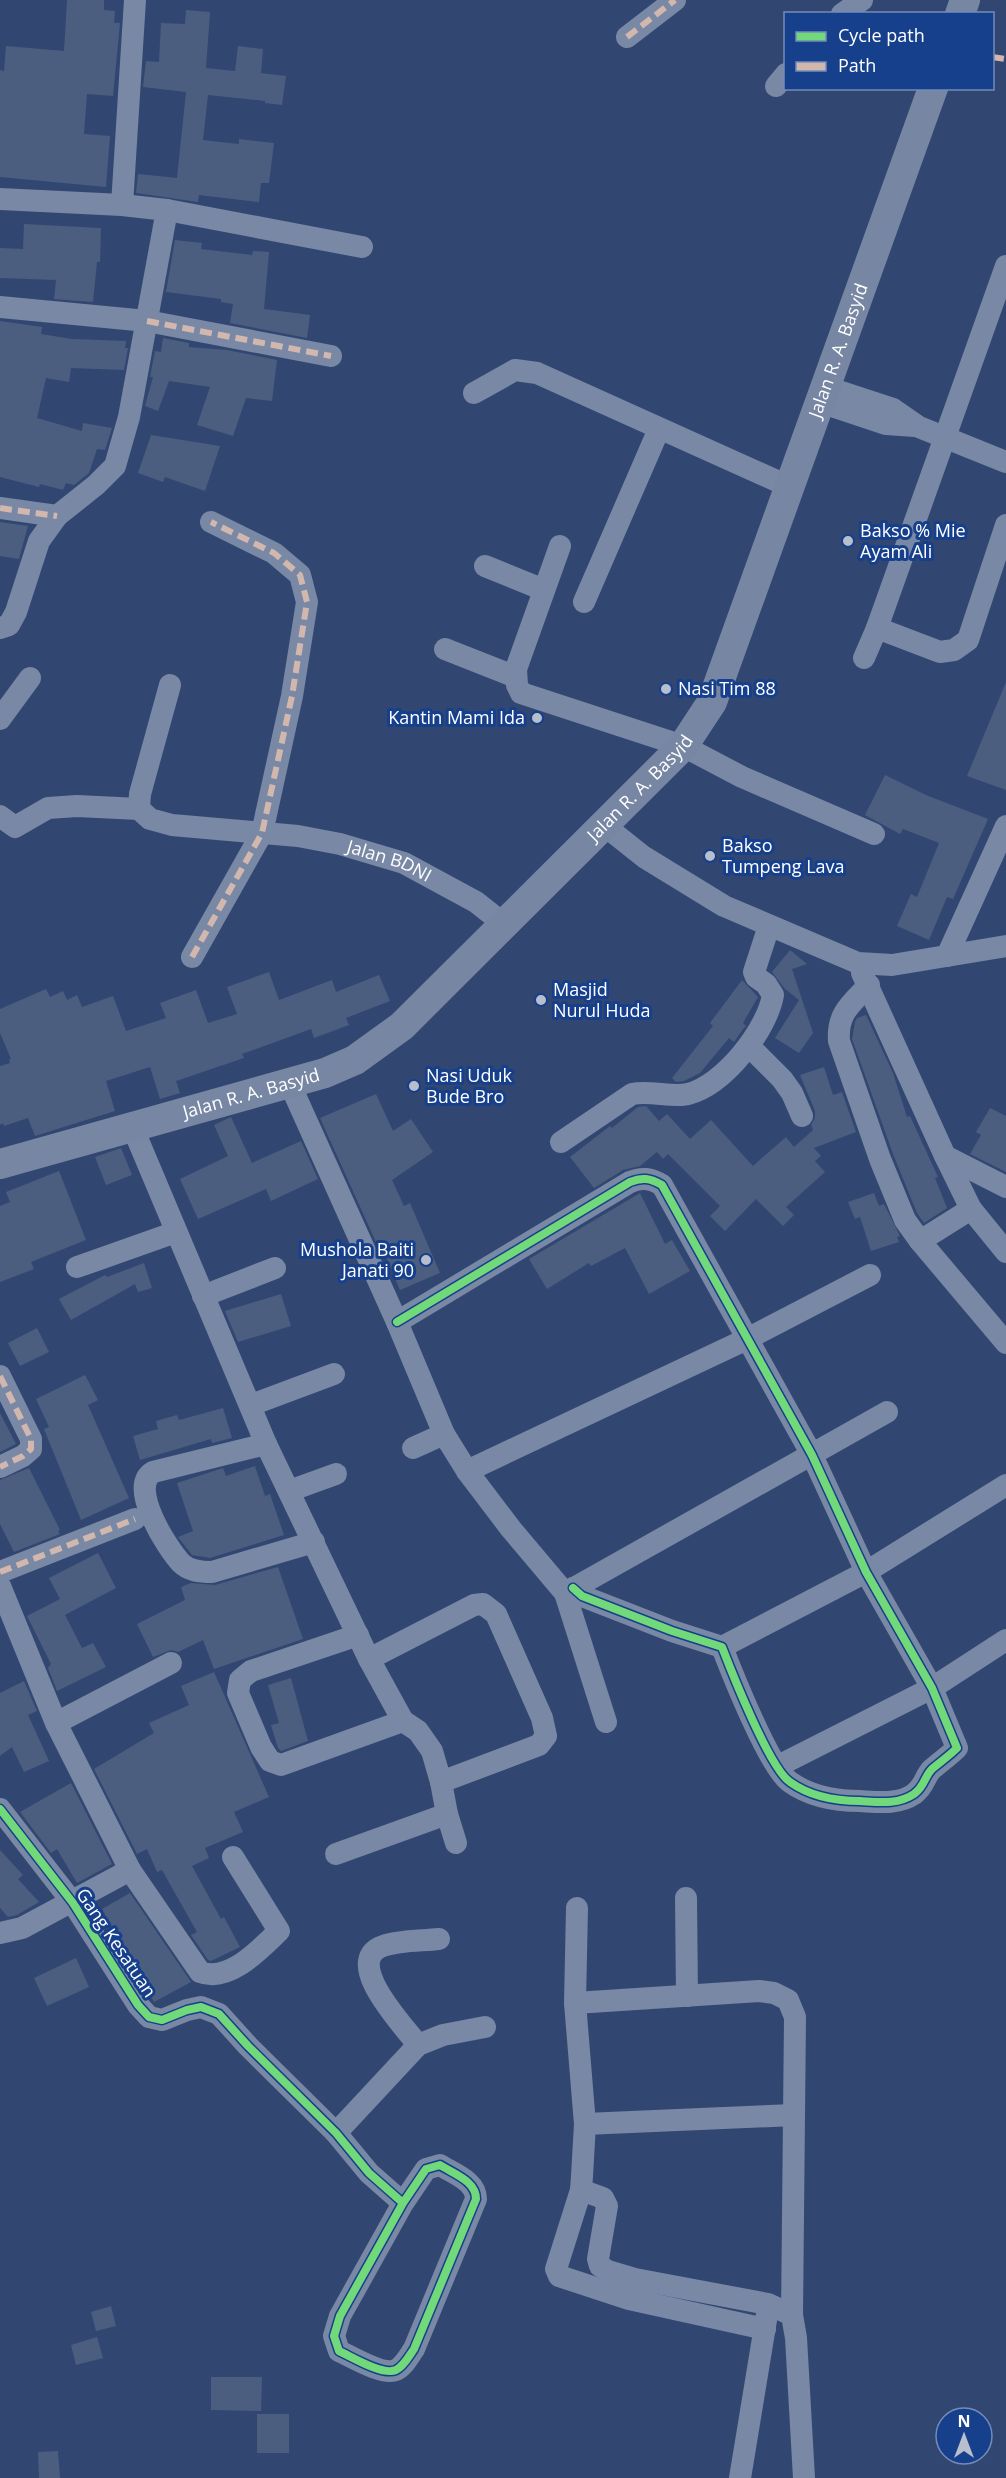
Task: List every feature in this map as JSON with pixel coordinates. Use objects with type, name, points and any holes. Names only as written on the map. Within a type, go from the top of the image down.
[{"type":"main road","name":"Jalan R. A. Basyid","points":[[0,1164],[325,1073],[380,1044],[402,1026],[683,746],[712,702],[932,90]]},
{"type":"street","points":[[122,205],[135,0]]},
{"type":"street","points":[[627,37],[675,0]]},
{"type":"street","points":[[845,12],[862,0]]},
{"type":"street","points":[[0,199],[122,205],[167,210],[362,247]]},
{"type":"street","points":[[0,628],[9,625],[16,612],[39,541],[57,516],[96,485],[114,466],[129,417],[167,210]]},
{"type":"street","points":[[864,658],[877,628],[1006,266]]},
{"type":"street","points":[[0,307],[147,321],[331,356]]},
{"type":"street","points":[[474,393],[515,370],[537,373],[789,486]]},
{"type":"street","points":[[823,394],[886,424],[919,427],[1006,462]]},
{"type":"street","points":[[584,602],[659,429]]},
{"type":"street","points":[[0,508],[57,516]]},
{"type":"street","points":[[192,957],[261,833],[292,696],[307,602],[300,575],[274,554],[211,522]]},
{"type":"street","points":[[877,628],[940,652],[954,650],[968,640],[1006,525]]},
{"type":"street","points":[[560,546],[516,669],[520,693],[683,746],[742,777],[874,834]]},
{"type":"street","points":[[484,566],[544,590]]},
{"type":"street","points":[[445,649],[516,677]]},
{"type":"street","points":[[0,719],[30,678]]},
{"type":"street","points":[[0,816],[15,827],[48,808],[77,806],[139,809],[140,794],[170,685]]},
{"type":"street","name":"Jalan BDNI","points":[[139,809],[150,819],[172,825],[298,836],[340,844],[404,863],[476,902],[504,924]]},
{"type":"street","points":[[605,826],[644,857],[724,906],[858,963],[892,965],[1006,946]]},
{"type":"street","points":[[947,956],[1006,826]]},
{"type":"street","points":[[561,1142],[632,1094],[645,1091],[686,1095],[702,1089],[749,1046],[771,1009],[773,995],[754,972],[769,926]]},
{"type":"street","points":[[858,963],[970,1209],[1006,1252]]},
{"type":"street","points":[[869,985],[844,1012],[838,1026],[839,1041],[880,1159],[905,1220],[1006,1343]]},
{"type":"street","points":[[749,1046],[782,1079],[792,1093],[802,1116]]},
{"type":"street","points":[[289,1082],[397,1322],[444,1434],[467,1471],[511,1530],[569,1591],[672,1631],[722,1647],[866,1572],[1006,1485]]},
{"type":"street","points":[[132,1126],[267,1444],[369,1659],[403,1721],[418,1731],[432,1751],[456,1843]]},
{"type":"street","points":[[945,1156],[1006,1186]]},
{"type":"street","points":[[397,1322],[616,1190],[641,1178],[652,1179],[662,1185],[812,1455],[866,1572],[932,1688],[957,1747],[931,1770],[923,1787],[912,1796],[900,1801],[850,1801],[817,1797],[788,1781],[778,1767],[759,1734],[722,1647]]},
{"type":"street","points":[[920,1241],[970,1209]]},
{"type":"street","points":[[78,1267],[176,1232]]},
{"type":"street","points":[[203,1296],[275,1268]]},
{"type":"street","points":[[467,1471],[747,1339],[870,1275]]},
{"type":"street","points":[[251,1405],[334,1374]]},
{"type":"street","points":[[0,1376],[31,1440],[31,1449],[23,1456],[0,1467]]},
{"type":"street","points":[[569,1591],[887,1412]]},
{"type":"street","points":[[413,1448],[444,1434]]},
{"type":"street","points":[[267,1444],[153,1472],[147,1477],[144,1485],[147,1506],[182,1563],[195,1571],[212,1572],[314,1542]]},
{"type":"street","points":[[289,1491],[336,1474]]},
{"type":"street","points":[[0,1572],[135,1519]]},
{"type":"street","points":[[0,1586],[56,1723],[130,1870],[200,1972],[211,1976],[222,1974],[255,1954],[279,1931],[233,1857]]},
{"type":"street","points":[[569,1591],[606,1722]]},
{"type":"street","points":[[369,1659],[465,1608],[483,1604],[496,1614],[542,1718],[546,1736],[539,1745],[441,1782]]},
{"type":"street","points":[[358,1635],[251,1671],[240,1680],[238,1693],[261,1747],[270,1761],[281,1764],[403,1721]]},
{"type":"street","points":[[778,1767],[932,1688],[1006,1640]]},
{"type":"street","points":[[56,1723],[171,1663]]},
{"type":"street","name":"Gang Kesatuan","points":[[0,1809],[73,1903],[138,2005],[149,2017],[162,2020],[201,2007],[219,2014],[336,2133],[369,2173],[403,2203]]},
{"type":"street","points":[[336,1854],[447,1814]]},
{"type":"street","points":[[0,1933],[22,1928],[73,1903],[130,1870]]},
{"type":"street","points":[[686,1898],[687,1996]]},
{"type":"street","points":[[577,1908],[575,2003],[585,2124],[581,2190],[556,2269],[559,2276],[629,2299],[765,2328]]},
{"type":"street","points":[[418,2045],[374,1986],[369,1974],[368,1961],[372,1953],[381,1946],[439,1939]]},
{"type":"street","points":[[575,2003],[759,1991],[774,1993],[789,2000],[795,2017],[792,2315],[797,2349],[804,2478]]},
{"type":"street","points":[[336,2133],[418,2045],[454,2032],[484,2026]]},
{"type":"street","points":[[585,2124],[794,2115]]},
{"type":"street","points":[[440,2165],[472,2184],[476,2191],[476,2199],[414,2349],[402,2366],[395,2371],[386,2372],[339,2351],[334,2336],[340,2316],[403,2203],[422,2174],[440,2165]]},
{"type":"street","points":[[581,2190],[603,2198],[608,2206],[598,2249],[600,2266],[635,2279],[768,2304],[792,2315]]},
{"type":"street","points":[[740,2478],[768,2304]]},
{"type":"building","points":[[67,0],[104,0],[104,10],[115,11],[114,23],[120,23],[113,96],[87,94],[84,134],[110,136],[106,187],[0,177],[0,70],[4,71],[6,46],[64,51]]},
{"type":"building","points":[[186,10],[210,12],[206,68],[235,71],[238,46],[263,49],[261,73],[286,76],[282,105],[208,95],[203,140],[239,144],[239,139],[274,143],[269,183],[261,183],[259,202],[199,195],[198,202],[136,193],[138,174],[177,178],[186,92],[143,87],[146,61],[159,62],[161,23],[185,24]]},
{"type":"building","points":[[24,224],[101,228],[100,262],[97,262],[93,302],[54,299],[56,280],[0,278],[0,248],[23,249]]},
{"type":"building","points":[[175,240],[202,243],[201,249],[252,255],[253,251],[269,252],[264,309],[310,315],[307,338],[230,323],[233,304],[221,302],[221,299],[166,292]]},
{"type":"building","points":[[0,321],[42,327],[41,334],[72,339],[126,341],[125,348],[128,348],[124,370],[71,368],[69,382],[46,378],[37,418],[82,431],[83,423],[112,428],[105,450],[97,449],[89,473],[74,485],[66,483],[63,490],[40,484],[39,487],[0,477]]},
{"type":"building","points":[[163,338],[189,343],[189,347],[227,350],[277,360],[272,401],[246,398],[233,436],[197,425],[210,387],[169,381],[158,411],[145,406],[153,377],[150,377],[155,351],[161,352]]},
{"type":"building","points":[[151,435],[220,446],[205,491],[165,477],[163,482],[138,473]]},
{"type":"building","points":[[0,522],[28,526],[19,559],[0,556]]},
{"type":"building","points":[[1006,682],[1006,790],[967,776]]},
{"type":"building","points":[[885,775],[926,795],[988,819],[953,899],[947,897],[929,940],[897,926],[911,894],[917,897],[939,843],[903,829],[900,834],[865,815]]},
{"type":"building","points":[[790,950],[807,964],[792,969],[813,1033],[799,1053],[775,1038],[799,1000],[784,988],[772,972]]},
{"type":"building","points":[[269,972],[279,1000],[332,980],[336,992],[379,975],[390,1001],[346,1018],[349,1025],[314,1038],[311,1029],[242,1054],[244,1058],[176,1081],[180,1093],[160,1099],[150,1067],[106,1081],[115,1111],[35,1136],[28,1118],[4,1126],[3,1123],[0,1125],[0,1066],[10,1063],[9,1059],[11,1059],[0,1033],[0,1009],[46,989],[50,997],[63,991],[67,1000],[77,995],[82,1007],[113,996],[126,1031],[166,1018],[160,1003],[196,990],[208,1023],[237,1014],[227,987]]},
{"type":"building","points":[[742,980],[758,997],[743,1023],[746,1026],[734,1042],[729,1038],[700,1073],[684,1081],[676,1082],[672,1078],[713,1026],[710,1023]]},
{"type":"building","points":[[866,1015],[893,1073],[907,1117],[910,1116],[938,1177],[935,1178],[947,1208],[924,1223],[917,1213],[893,1154],[852,1039],[857,1018]]},
{"type":"building","points":[[824,1067],[833,1095],[842,1092],[856,1132],[814,1148],[821,1156],[815,1161],[825,1172],[786,1207],[794,1215],[783,1226],[756,1199],[725,1231],[710,1216],[720,1206],[668,1154],[663,1159],[657,1152],[640,1166],[623,1170],[594,1188],[570,1157],[638,1107],[646,1106],[659,1121],[667,1114],[690,1139],[711,1120],[753,1166],[786,1137],[794,1147],[813,1130],[811,1125],[815,1118],[815,1111],[800,1075]]},
{"type":"building","points":[[376,1094],[393,1131],[411,1119],[433,1152],[392,1180],[404,1206],[410,1203],[440,1273],[400,1290],[383,1249],[380,1251],[320,1118]]},
{"type":"building","points":[[990,1108],[1006,1116],[1006,1172],[970,1154],[981,1135],[976,1132]]},
{"type":"building","points":[[231,1117],[252,1163],[301,1141],[318,1179],[271,1201],[266,1189],[198,1219],[180,1179],[228,1156],[214,1125]]},
{"type":"building","points":[[121,1148],[132,1175],[106,1185],[95,1157]]},
{"type":"building","points":[[59,1171],[86,1240],[31,1262],[34,1269],[0,1282],[0,1206],[10,1202],[6,1192]]},
{"type":"building","points":[[640,1193],[665,1244],[672,1240],[690,1271],[649,1294],[625,1248],[591,1266],[589,1263],[547,1289],[529,1259]]},
{"type":"building","points":[[874,1193],[879,1206],[884,1204],[900,1236],[897,1237],[899,1242],[871,1251],[860,1217],[855,1219],[848,1202]]},
{"type":"building","points":[[144,1263],[152,1288],[138,1292],[135,1284],[71,1320],[59,1299],[105,1275],[107,1277]]},
{"type":"building","points":[[281,1294],[291,1326],[238,1342],[225,1311]]},
{"type":"building","points":[[37,1328],[49,1352],[20,1366],[8,1343]]},
{"type":"building","points":[[85,1375],[98,1400],[88,1405],[129,1498],[81,1520],[44,1429],[49,1427],[36,1399]]},
{"type":"building","points":[[223,1408],[232,1438],[212,1443],[211,1439],[140,1460],[133,1436],[158,1429],[156,1421],[177,1415],[179,1420]]},
{"type":"building","points":[[0,1413],[16,1444],[0,1452]]},
{"type":"building","points":[[255,1466],[265,1496],[270,1494],[284,1535],[210,1558],[192,1555],[178,1537],[193,1531],[177,1483],[223,1468],[226,1476]]},
{"type":"building","points":[[29,1468],[60,1534],[14,1552],[0,1524],[0,1480]]},
{"type":"building","points":[[98,1553],[116,1588],[65,1615],[82,1648],[93,1643],[106,1667],[57,1691],[48,1668],[51,1664],[27,1616],[60,1599],[49,1578]]},
{"type":"building","points":[[278,1567],[303,1639],[214,1669],[203,1640],[178,1652],[171,1650],[153,1657],[137,1624],[185,1600],[181,1587],[191,1583],[215,1585]]},
{"type":"building","points":[[214,1672],[269,1797],[234,1812],[243,1832],[205,1848],[209,1858],[192,1866],[221,1919],[224,1917],[240,1947],[211,1961],[191,1935],[197,1932],[162,1870],[157,1872],[147,1849],[137,1854],[94,1769],[154,1733],[149,1723],[189,1705],[181,1686]]},
{"type":"building","points":[[291,1678],[308,1741],[281,1751],[271,1725],[279,1723],[268,1685]]},
{"type":"building","points":[[24,1681],[37,1711],[28,1715],[49,1761],[24,1772],[12,1747],[0,1756],[0,1693]]},
{"type":"building","points":[[71,1783],[112,1864],[77,1883],[57,1849],[51,1853],[20,1812]]},
{"type":"building","points":[[0,1850],[23,1875],[18,1879],[39,1902],[17,1915],[8,1917],[0,1908]]},
{"type":"building","points":[[130,1893],[191,1982],[154,2002],[139,1975],[136,1977],[125,1959],[129,1957],[102,1909]]},
{"type":"building","points":[[76,1958],[89,1987],[47,2006],[34,1978]]},
{"type":"building","points":[[111,2306],[116,2326],[96,2331],[91,2312]]},
{"type":"building","points":[[97,2337],[103,2358],[76,2365],[71,2345]]},
{"type":"building","points":[[211,2377],[262,2377],[261,2411],[211,2410]]},
{"type":"building","points":[[257,2414],[289,2414],[289,2453],[257,2453]]},
{"type":"building","points":[[58,2451],[60,2478],[39,2478],[38,2452]]},
{"type":"marked path","points":[[627,37],[675,0]]},
{"type":"marked path","points":[[994,57],[1006,59]]},
{"type":"marked path","points":[[147,321],[331,356]]},
{"type":"marked path","points":[[0,508],[57,516]]},
{"type":"marked path","points":[[192,957],[262,833],[292,696],[307,602],[300,575],[274,553],[211,522]]},
{"type":"marked path","points":[[0,1376],[31,1439],[31,1449],[23,1456],[0,1467]]},
{"type":"marked path","points":[[0,1572],[135,1519]]},
{"type":"cycle path","points":[[397,1322],[630,1182],[646,1179],[662,1185],[812,1455],[866,1572],[932,1688],[957,1748],[932,1769],[918,1791],[901,1800],[881,1802],[841,1800],[806,1791],[790,1782],[772,1759],[752,1719],[722,1647],[672,1631],[582,1596],[573,1588]]},
{"type":"cycle path","points":[[0,1809],[73,1903],[138,2005],[149,2017],[162,2020],[201,2007],[219,2014],[336,2133],[369,2173],[403,2203],[340,2316],[334,2336],[339,2351],[368,2365],[390,2371],[401,2366],[414,2349],[476,2199],[468,2183],[440,2165],[426,2169],[403,2203]]},
{"type":"place","name":"Bakso % Mie Ayam Ali","points":[[848,541]]},
{"type":"place","name":"Nasi Tim 88","points":[[666,689]]},
{"type":"place","name":"Kantin Mami Ida","points":[[537,718]]},
{"type":"place","name":"Bakso Tumpeng Lava","points":[[710,856]]},
{"type":"place","name":"Masjid Nurul Huda","points":[[541,1000]]},
{"type":"place","name":"Nasi Uduk Bude Bro","points":[[414,1086]]},
{"type":"place","name":"Mushola Baiti Janati 90","points":[[426,1260]]}]
